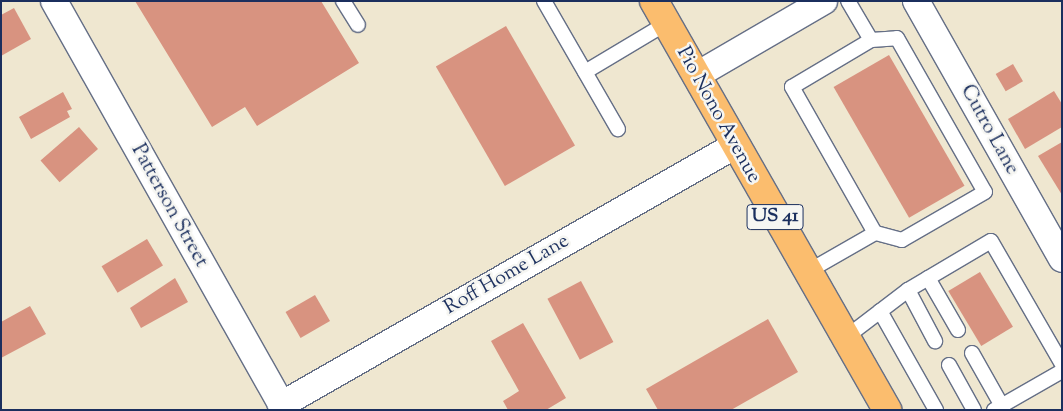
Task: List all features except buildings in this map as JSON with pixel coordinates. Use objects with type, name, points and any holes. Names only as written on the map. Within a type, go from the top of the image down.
[{"type":"main road","name":"Pio Nono Avenue","points":[[661,12],[734,146],[887,410]]},
{"type":"street","name":"Patterson Street","points":[[54,1],[282,407]]},
{"type":"street","points":[[697,75],[824,1]]},
{"type":"street","name":"Cutro Lane","points":[[916,1],[1062,260]]},
{"type":"street","name":"Roff Home Lane","points":[[282,407],[734,146]]},
{"type":"lane","points":[[343,1],[358,25]]},
{"type":"lane","points":[[544,1],[618,129]]},
{"type":"lane","points":[[848,1],[871,40]]},
{"type":"lane","points":[[585,72],[661,12]]},
{"type":"lane","points":[[807,272],[875,233],[902,240],[984,192],[897,38],[871,40],[792,87],[875,233]]},
{"type":"lane","points":[[845,338],[908,290],[991,241],[1062,364]]},
{"type":"lane","points":[[928,278],[958,330]]},
{"type":"lane","points":[[908,290],[936,341]]},
{"type":"lane","points":[[880,311],[936,410]]},
{"type":"lane","points":[[972,354],[998,408],[1062,371]]},
{"type":"lane","points":[[949,365],[974,410]]}]
